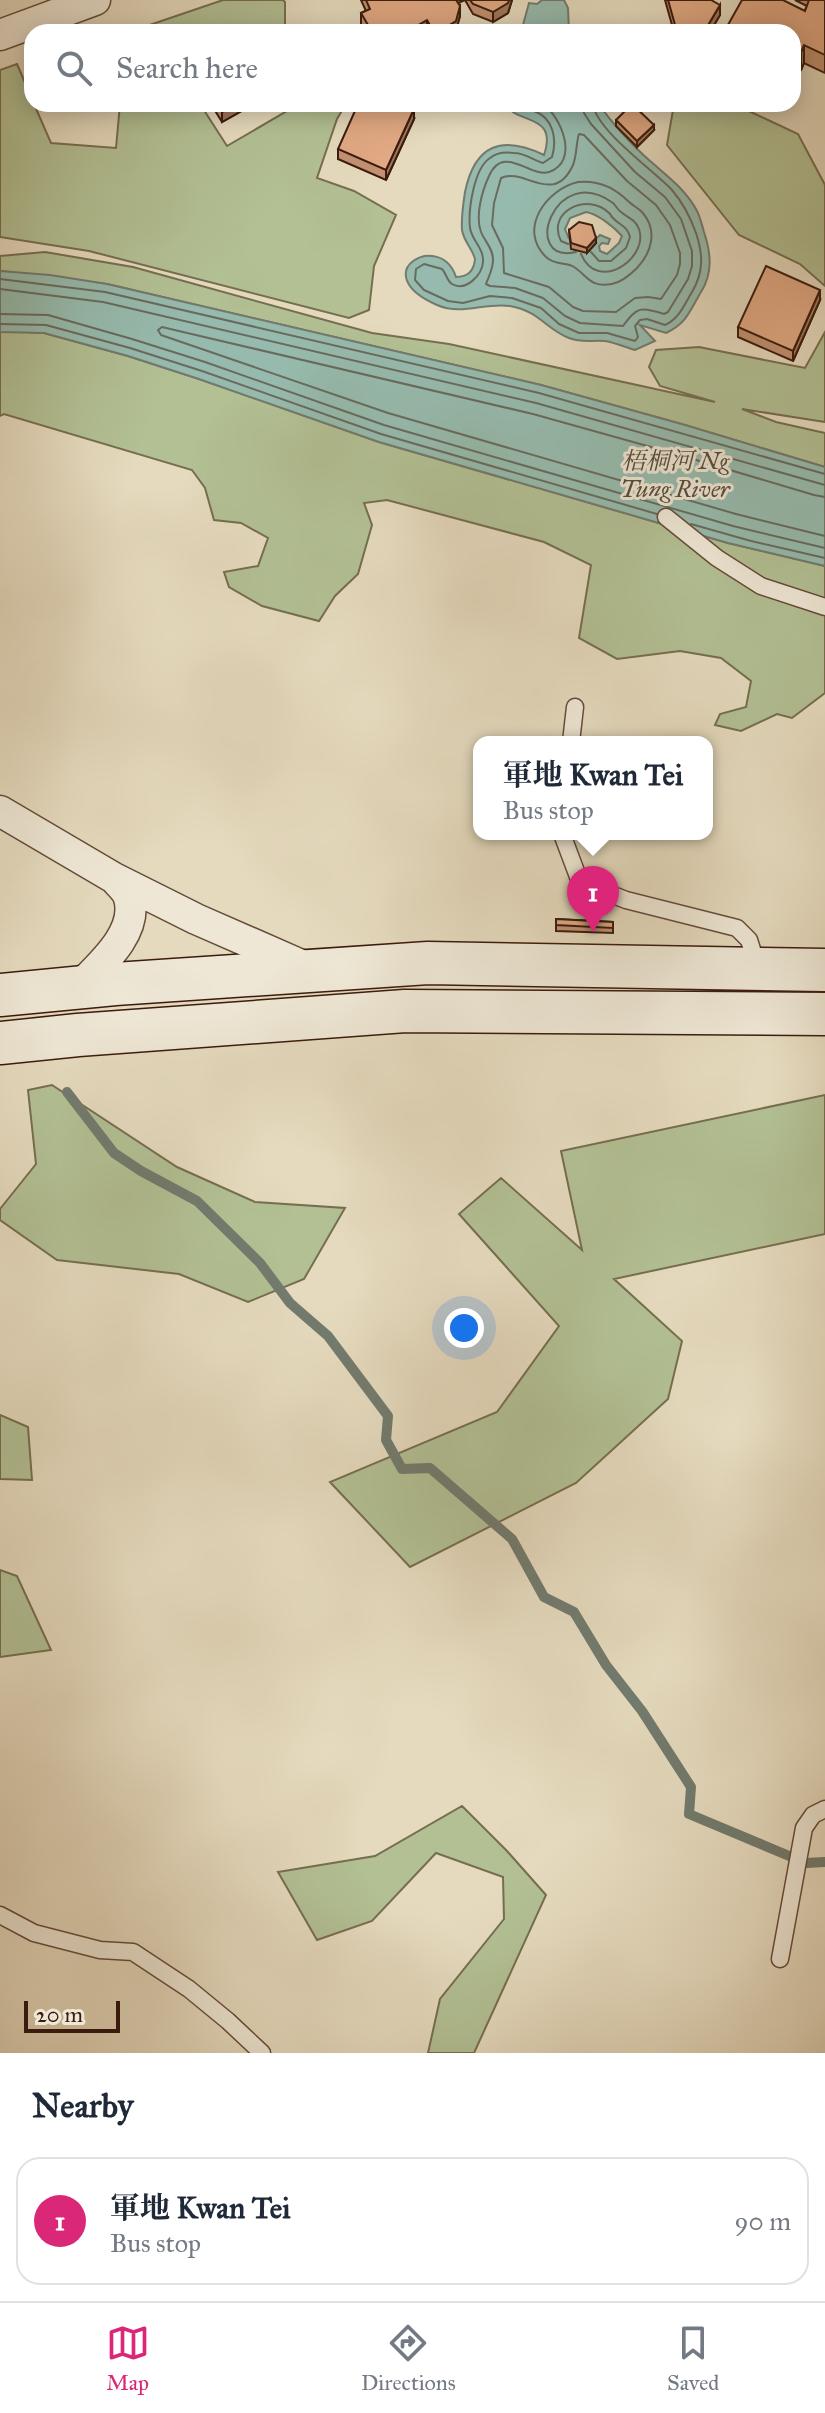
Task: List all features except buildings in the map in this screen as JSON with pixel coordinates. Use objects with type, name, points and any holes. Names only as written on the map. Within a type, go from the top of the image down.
[{"type":"main road","points":[[0,995],[428,963],[825,970]]},
{"type":"main road","points":[[0,1043],[405,1011],[825,1014]]},
{"type":"street","points":[[30,24],[94,0]]},
{"type":"street","points":[[0,35],[24,26]]},
{"type":"street","points":[[0,811],[114,878],[196,919],[314,970]]},
{"type":"street","points":[[78,988],[124,935],[130,899],[114,878]]},
{"type":"lane","points":[[666,517],[717,558],[761,586],[825,607]]},
{"type":"lane","points":[[572,736],[575,707]]},
{"type":"lane","points":[[564,840],[580,882],[626,900],[737,928],[749,940],[758,969]]},
{"type":"lane","points":[[780,1959],[804,1828],[813,1815],[825,1809]]},
{"type":"lane","points":[[0,1915],[34,1933],[100,1950],[133,1952],[189,1989],[262,2053]]},
{"type":"green space","points":[[223,0],[285,2],[285,24],[152,24]]},
{"type":"green space","points":[[17,64],[24,80],[24,112],[37,112],[51,143],[116,148],[119,112],[205,112],[227,146],[285,112],[341,112],[317,178],[354,191],[396,215],[374,266],[369,310],[349,318],[89,251],[0,237],[0,70]]},
{"type":"green space","points":[[673,112],[751,112],[798,134],[825,185],[825,286],[800,264],[739,235],[667,145]]},
{"type":"green space","points":[[45,252],[133,267],[372,333],[449,344],[715,402],[660,386],[649,367],[656,350],[699,347],[805,368],[825,332],[825,422],[742,409],[776,422],[825,433],[825,467],[541,385],[107,284],[0,271],[0,256]]},
{"type":"green space","points":[[0,332],[44,333],[128,356],[379,442],[728,543],[825,566],[825,693],[792,718],[777,714],[741,731],[715,725],[720,714],[746,707],[751,681],[721,658],[680,651],[617,659],[579,638],[591,565],[544,542],[387,500],[364,503],[372,525],[358,574],[335,596],[319,621],[262,606],[229,587],[224,572],[258,566],[268,538],[241,523],[214,520],[205,488],[192,470],[4,414],[0,416]]},
{"type":"green space","points":[[52,1085],[177,1167],[255,1202],[345,1208],[304,1279],[248,1302],[179,1274],[57,1260],[0,1220],[0,1209],[36,1164],[28,1090]]},
{"type":"green space","points":[[825,1095],[825,1234],[614,1279],[682,1341],[668,1399],[576,1483],[410,1567],[330,1482],[497,1412],[559,1326],[459,1214],[501,1178],[582,1250],[561,1151]]},
{"type":"green space","points":[[0,1415],[28,1427],[32,1480],[0,1479]]},
{"type":"green space","points":[[0,1570],[17,1576],[51,1650],[0,1657]]},
{"type":"green space","points":[[462,1806],[546,1895],[474,2053],[428,2053],[440,1999],[504,1919],[503,1877],[436,1853],[372,1921],[317,1940],[278,1872],[375,1856]]},
{"type":"water","points":[[542,0],[564,0],[569,24],[523,24],[529,3],[537,4]]},
{"type":"water","points":[[514,112],[605,112],[643,155],[686,195],[700,218],[710,263],[705,285],[679,325],[666,333],[640,325],[655,341],[635,350],[605,341],[569,338],[520,308],[501,305],[446,308],[416,293],[407,280],[407,269],[413,261],[424,256],[436,257],[448,263],[456,277],[467,274],[473,267],[475,259],[462,230],[462,211],[470,176],[483,154],[503,145],[544,155],[546,132],[535,122]],"holes":[[[586,212],[606,221],[622,236],[607,254],[600,251],[599,246],[608,244],[610,239],[600,235],[595,240],[579,227],[569,239],[565,229],[570,218]]]},
{"type":"water","name":"梧桐河 Ng Tung River","points":[[0,271],[107,284],[541,385],[825,467],[825,566],[728,543],[379,442],[128,356],[44,333],[0,332]]},
{"type":"waterway","points":[[67,1092],[114,1153],[197,1201],[260,1263],[290,1303],[328,1336],[388,1416],[386,1440],[402,1469],[430,1468],[512,1539],[544,1597],[574,1612],[606,1665],[642,1711],[691,1787],[689,1814],[806,1863],[825,1862]]},
{"type":"place","name":"軍地 Kwan Tei","points":[[593,932]]}]
